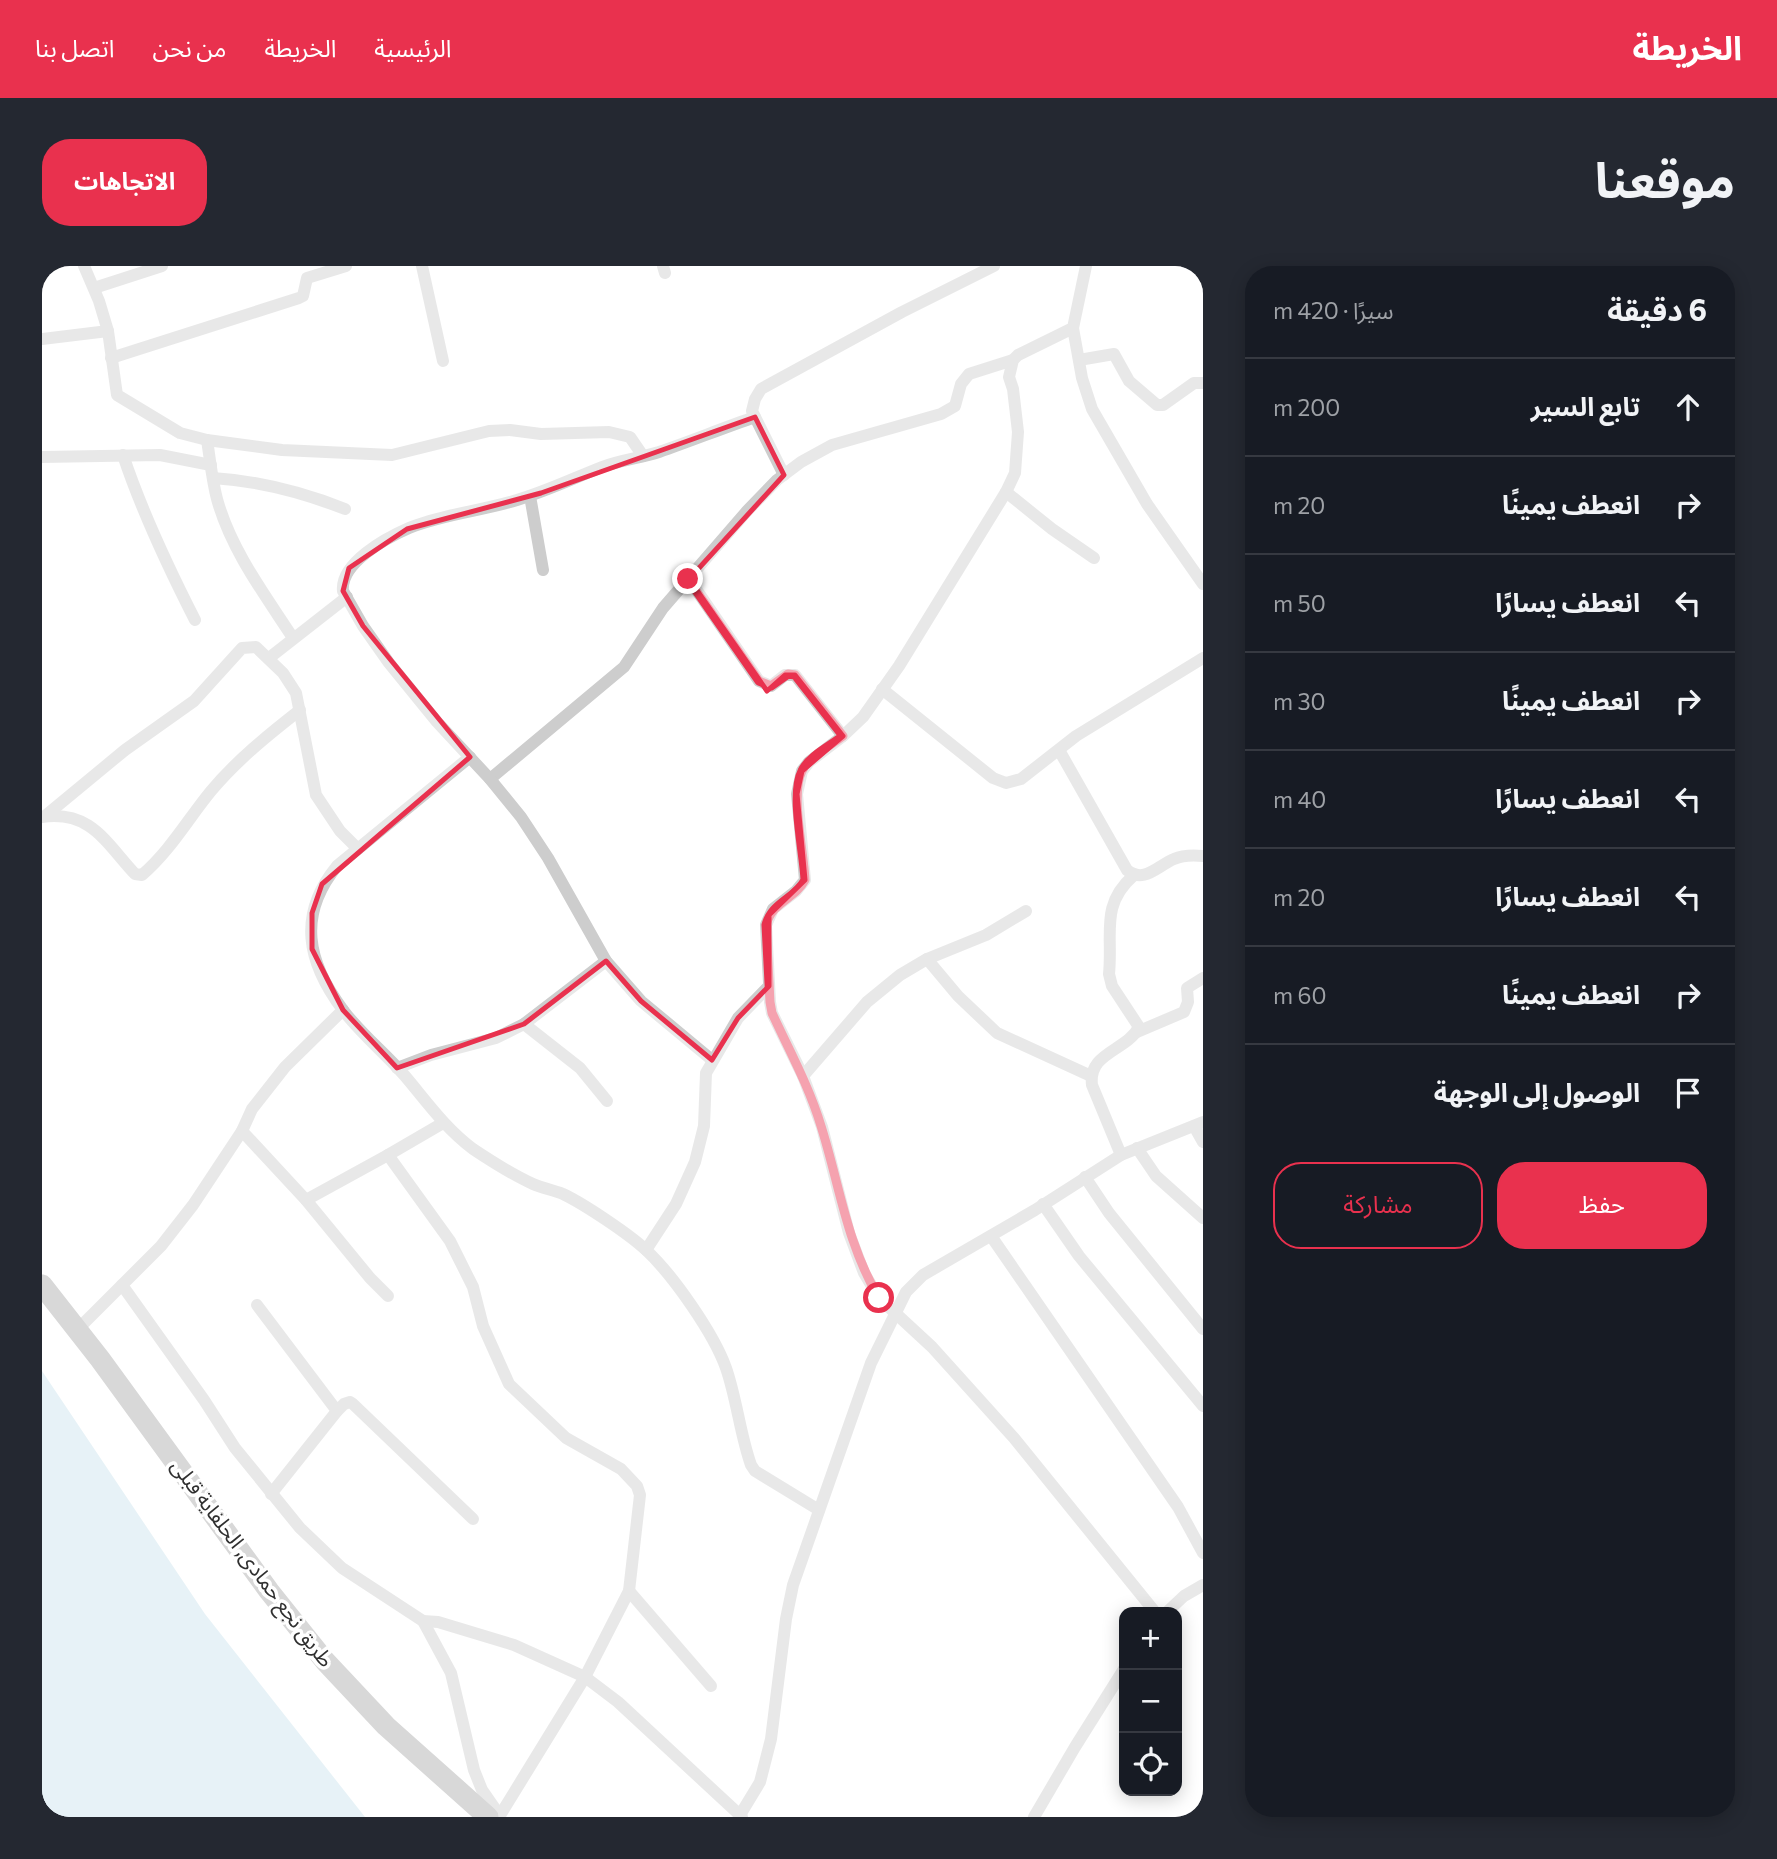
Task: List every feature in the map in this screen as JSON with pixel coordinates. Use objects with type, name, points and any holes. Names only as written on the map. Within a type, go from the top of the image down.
[{"type":"main road","name":"طريق نجع حمادى, الحلفاية قبلى","points":[[42,1285],[269,1591],[325,1661],[386,1726],[495,1817]]},
{"type":"street","points":[[85,266],[107,331],[118,396],[173,429],[207,440],[282,450],[381,455],[408,452],[489,431],[510,430],[541,434],[609,432],[623,433],[630,437],[643,456]]},
{"type":"street","points":[[94,288],[162,266]]},
{"type":"street","points":[[111,358],[299,298],[303,296],[307,278],[346,266]]},
{"type":"street","points":[[422,266],[443,361]]},
{"type":"street","points":[[784,475],[752,411],[755,399],[766,385],[994,266]]},
{"type":"street","points":[[1086,266],[1073,328],[1091,409],[1147,504],[1203,584]]},
{"type":"street","points":[[490,779],[624,667],[663,608],[747,511],[784,475],[832,445],[941,414],[955,406],[961,384],[968,374],[1013,360],[1073,328]]},
{"type":"street","points":[[42,339],[107,331]]},
{"type":"street","points":[[1079,360],[1114,354],[1129,381],[1157,405],[1163,405],[1194,383],[1203,383]]},
{"type":"street","points":[[1013,360],[1009,377],[1018,432],[1015,473],[1006,492],[863,717],[802,771],[797,794],[805,880],[769,915],[766,925],[769,986],[772,1013],[803,1076],[822,1127],[846,1223],[864,1273],[879,1298],[932,1348],[1014,1438],[1151,1607]]},
{"type":"street","points":[[712,1060],[641,1001],[606,961],[548,858],[521,817],[389,663],[346,597],[342,584],[349,568],[372,549],[407,529],[435,519],[486,510],[530,496],[604,466],[643,456],[755,416]]},
{"type":"street","points":[[207,440],[217,499],[240,556],[293,638]]},
{"type":"street","points":[[123,455],[172,576],[195,620]]},
{"type":"street","points":[[42,457],[160,455],[238,480],[296,491],[345,509]]},
{"type":"street","points":[[1006,492],[1094,558]]},
{"type":"street","points":[[530,496],[543,570]]},
{"type":"street","points":[[688,579],[759,681],[771,686],[788,674],[795,675],[843,736]]},
{"type":"street","points":[[269,658],[346,597]]},
{"type":"street","points":[[43,817],[125,750],[194,701],[242,648],[256,647],[291,683],[300,710],[316,795],[340,831],[358,849]]},
{"type":"street","points":[[883,689],[993,778],[1006,783],[1021,779],[1076,736],[1203,658]]},
{"type":"street","points":[[43,817],[74,817],[87,823],[135,874],[142,875],[162,856],[210,792],[228,773],[300,710]]},
{"type":"street","points":[[1059,750],[1127,870],[1133,876]]},
{"type":"street","points":[[470,757],[337,866],[322,884],[312,913],[311,925],[312,949],[322,974],[343,1010],[443,1123],[474,1149],[532,1184],[564,1195],[646,1250],[676,1286],[706,1329],[725,1366],[751,1465],[755,1471],[819,1510]]},
{"type":"street","points":[[1137,1032],[1139,1024],[1112,986],[1110,974],[1113,901],[1123,884],[1133,876],[1145,876],[1182,856],[1203,856]]},
{"type":"street","points":[[803,1076],[873,997],[900,975],[927,959],[986,934],[1026,911]]},
{"type":"street","points":[[927,959],[958,996],[994,1032],[1091,1076]]},
{"type":"street","points":[[397,1068],[431,1055],[496,1038],[524,1024],[606,961]]},
{"type":"street","points":[[1121,1155],[1092,1085],[1091,1076],[1098,1061],[1137,1032],[1184,1012],[1188,1002],[1186,988],[1203,978]]},
{"type":"street","points":[[646,1250],[676,1204],[695,1162],[704,1126],[706,1073],[712,1060],[738,1018],[769,986]]},
{"type":"street","points":[[77,1330],[161,1246],[242,1131],[252,1109],[285,1067],[343,1010]]},
{"type":"street","points":[[524,1024],[580,1068],[607,1101]]},
{"type":"street","points":[[306,1200],[443,1123]]},
{"type":"street","points":[[122,1285],[204,1400],[234,1448],[315,1544],[342,1568],[423,1621],[446,1624],[514,1645],[585,1677],[618,1702],[741,1816],[760,1782],[771,1739],[786,1619],[793,1585],[871,1363],[906,1292],[923,1275],[1121,1155],[1198,1124],[1203,1142]]},
{"type":"street","points":[[242,1131],[306,1200],[388,1296]]},
{"type":"street","points":[[1137,1148],[1156,1176],[1203,1218]]},
{"type":"street","points":[[388,1155],[450,1241],[473,1287],[483,1326],[509,1384],[566,1438],[621,1469],[637,1486],[639,1495],[629,1591],[585,1677],[495,1817],[474,1770],[451,1673],[423,1621]]},
{"type":"street","points":[[1084,1177],[1109,1213],[1203,1329]]},
{"type":"street","points":[[1043,1204],[1079,1256],[1203,1406]]},
{"type":"street","points":[[990,1236],[1199,1534],[1203,1553]]},
{"type":"street","points":[[257,1305],[337,1411]]},
{"type":"street","points":[[271,1494],[337,1411],[350,1402],[473,1519]]},
{"type":"street","points":[[1172,1607],[1184,1596],[1203,1585]]},
{"type":"street","points":[[629,1591],[711,1686]]},
{"type":"street","points":[[1034,1817],[1123,1670]]},
{"type":"highlighted area","points":[[755,417],[784,475],[689,579],[767,691],[785,675],[795,675],[843,736],[802,771],[797,794],[805,880],[769,915],[769,986],[738,1018],[712,1060],[641,1001],[606,961],[524,1024],[397,1068],[343,1010],[312,949],[312,913],[322,884],[470,757],[363,626],[343,591],[349,568],[407,529],[541,493]]},
{"type":"water","points":[[42,1371],[205,1614],[365,1817],[42,1817]]},
{"type":"route","points":[[688,579],[759,681],[771,686],[785,675],[795,675],[843,736],[809,762],[799,779],[797,794],[805,880],[796,891],[773,909],[766,925],[770,1002],[772,1013],[803,1076],[822,1127],[849,1233],[864,1273],[879,1298]]}]
